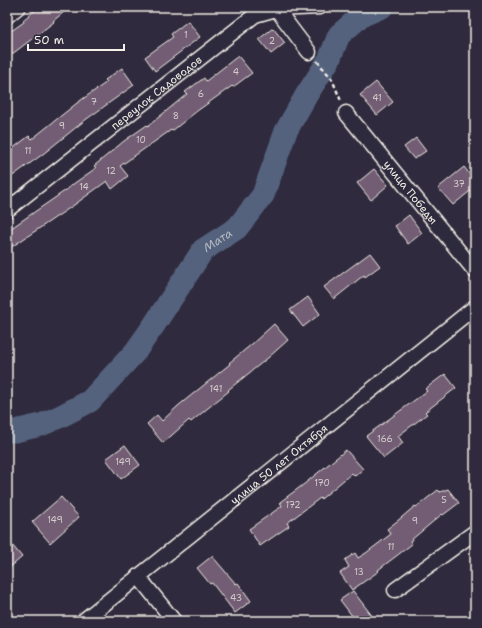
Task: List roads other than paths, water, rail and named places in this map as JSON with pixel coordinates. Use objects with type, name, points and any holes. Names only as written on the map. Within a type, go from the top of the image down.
[{"type":"street","points":[[7,16],[18,7]]},
{"type":"street","name":"переулок Садоводов","points":[[7,210],[256,15],[275,8],[320,7]]},
{"type":"street","points":[[275,8],[309,52]]},
{"type":"street","name":"улица Победы","points":[[346,113],[475,271]]},
{"type":"street","name":"улица 50 лет Октября","points":[[84,621],[138,576],[475,307]]},
{"type":"street","points":[[395,590],[475,532]]},
{"type":"street","points":[[138,576],[174,621]]},
{"type":"waterway","name":"Мата","points":[[7,431],[15,431],[41,425],[90,401],[135,352],[203,250],[237,228],[263,195],[286,131],[307,94],[329,60],[339,35],[361,16],[382,7]]}]
